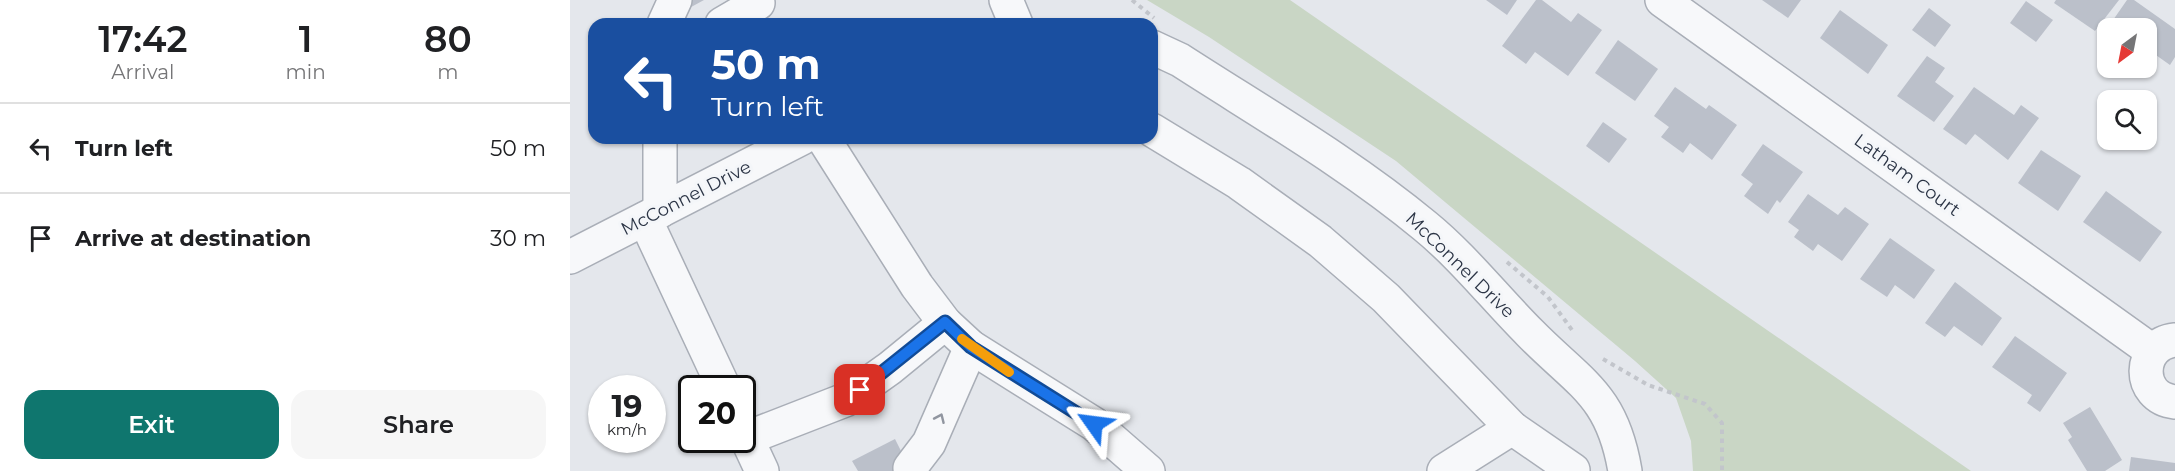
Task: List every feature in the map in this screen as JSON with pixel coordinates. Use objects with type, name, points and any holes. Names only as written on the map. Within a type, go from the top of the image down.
[{"type":"street","points":[[667,18],[675,0]]},
{"type":"street","points":[[1006,0],[1014,18]]},
{"type":"street","name":"Latham Court","points":[[1662,0],[2163,345],[2146,362],[2145,374],[2149,386],[2156,395],[2175,402]]},
{"type":"street","points":[[738,18],[762,9]]},
{"type":"street","name":"McConnel Drive","points":[[1158,50],[1180,60],[1369,182],[1427,227],[1546,350],[1590,388],[1611,418],[1623,458]]},
{"type":"street","points":[[1158,134],[1239,183],[1320,241],[1386,298],[1512,428],[1572,470],[1623,458]]},
{"type":"street","points":[[659,144],[652,215],[719,375]]},
{"type":"street","name":"McConnel Drive","points":[[570,257],[790,144]]},
{"type":"street","points":[[828,144],[917,286],[945,322],[971,347],[1094,424],[1148,471]]},
{"type":"street","points":[[756,429],[845,400],[890,368],[945,322]]},
{"type":"street","points":[[910,468],[928,443],[971,347]]},
{"type":"street","points":[[1444,471],[1512,428]]},
{"type":"street","points":[[754,453],[762,471]]},
{"type":"green space","points":[[1147,0],[1290,0],[1971,471],[1693,471],[1691,441],[1676,398],[1635,361],[1396,161],[1209,37]]},
{"type":"building","points":[[676,0],[704,0],[682,12]]},
{"type":"building","points":[[1486,0],[1517,0],[1507,15]]},
{"type":"building","points":[[1536,0],[1542,0],[1571,22],[1578,13],[1602,30],[1568,76],[1535,52],[1526,64],[1502,46]]},
{"type":"building","points":[[1762,0],[1801,0],[1788,18]]},
{"type":"building","points":[[2056,0],[2119,0],[2105,18],[2097,18],[2095,31],[2054,3]]},
{"type":"building","points":[[2127,0],[2134,0],[2175,29],[2175,57],[2170,65],[2157,56],[2157,18],[2114,18]]},
{"type":"building","points":[[2026,1],[2053,20],[2036,42],[2010,23]]},
{"type":"building","points":[[1929,8],[1951,25],[1935,47],[1912,30]]},
{"type":"building","points":[[1840,10],[1888,45],[1868,74],[1820,38]]},
{"type":"building","points":[[1618,40],[1658,69],[1635,101],[1595,73]]},
{"type":"building","points":[[1927,56],[1945,68],[1935,82],[1954,96],[1934,122],[1897,96]]},
{"type":"building","points":[[1675,87],[1706,109],[1709,105],[1737,125],[1712,160],[1690,143],[1683,153],[1661,137],[1669,127],[1654,116]]},
{"type":"building","points":[[1974,87],[2014,115],[2021,105],[2039,118],[2008,160],[1975,134],[1966,145],[1943,129]]},
{"type":"building","points":[[1603,122],[1627,139],[1609,163],[1586,146]]},
{"type":"building","points":[[1763,144],[1803,172],[1780,203],[1777,200],[1768,214],[1744,196],[1753,184],[1741,175]]},
{"type":"building","points":[[2041,150],[2081,176],[2058,211],[2018,183]]},
{"type":"building","points":[[2106,191],[2162,232],[2140,262],[2083,222]]},
{"type":"building","points":[[1808,194],[1838,215],[1845,207],[1869,224],[1842,261],[1818,244],[1813,251],[1794,237],[1799,230],[1788,222]]},
{"type":"building","points":[[1890,238],[1935,270],[1914,299],[1895,285],[1887,297],[1860,279]]},
{"type":"building","points":[[1955,282],[2002,318],[1982,346],[1954,326],[1945,337],[1925,323]]},
{"type":"building","points":[[2015,336],[2067,373],[2040,412],[2027,403],[2032,395],[1992,367]]},
{"type":"building","points":[[2090,407],[2122,460],[2105,471],[2087,471],[2068,440],[2072,437],[2063,423]]},
{"type":"building","points":[[895,439],[911,471],[858,471],[852,461]]},
{"type":"building","points":[[2131,457],[2175,463],[2175,471],[2129,471]]},
{"type":"slow traffic","points":[[962,339],[1009,372]]},
{"type":"route","points":[[860,390],[945,322],[971,347],[1094,424]]}]
